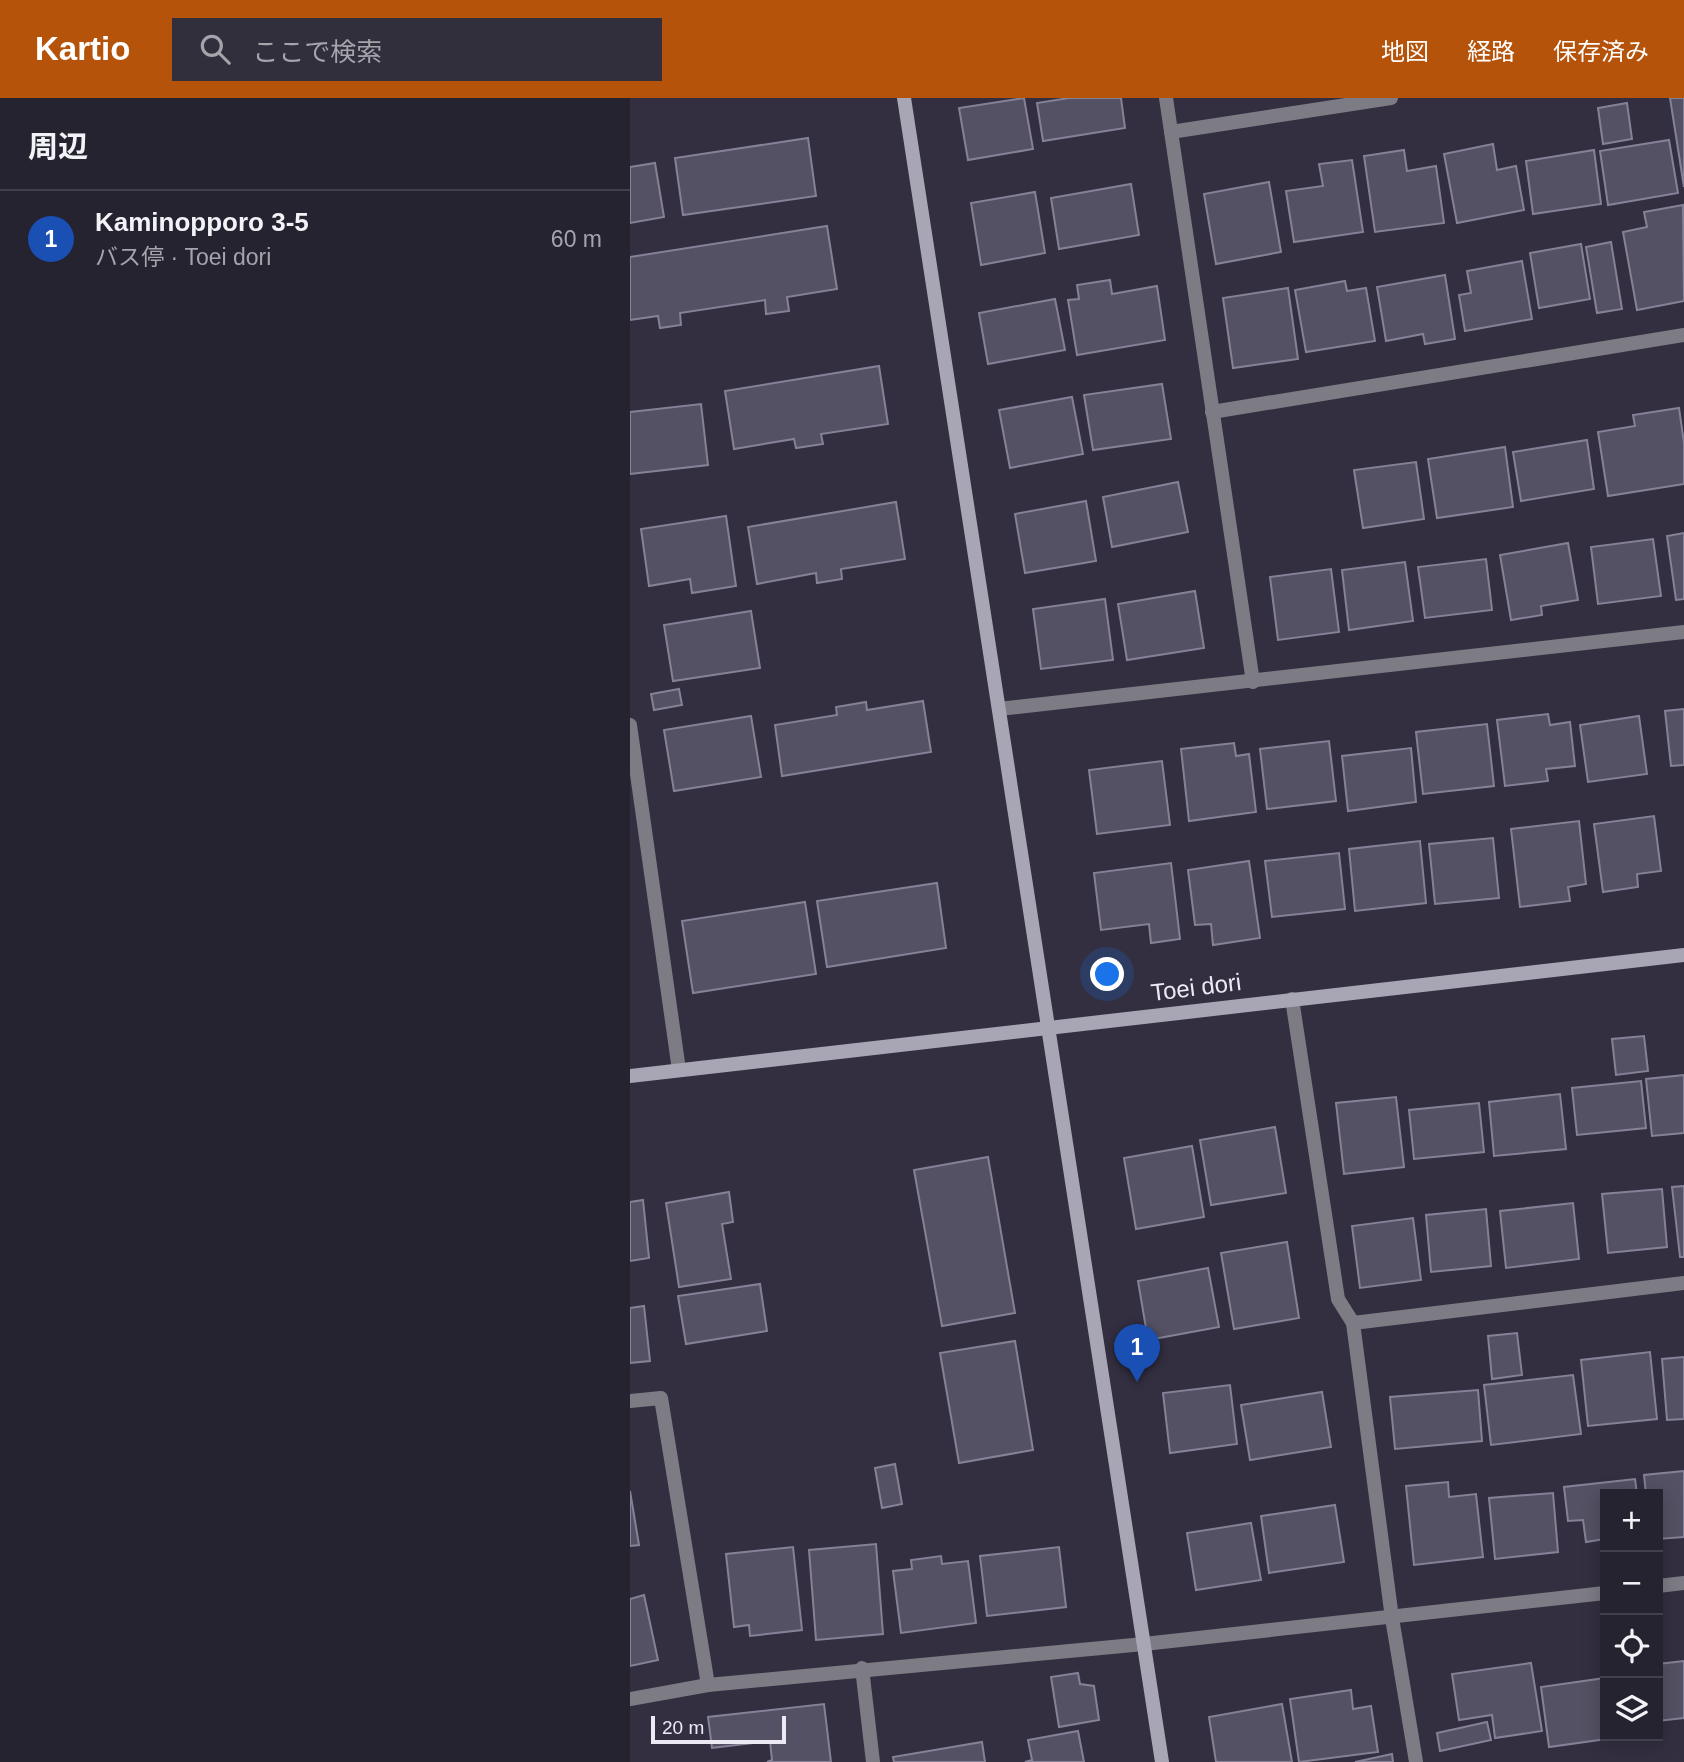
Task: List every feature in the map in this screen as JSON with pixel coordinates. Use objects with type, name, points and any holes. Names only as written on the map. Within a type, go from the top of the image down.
[{"type":"street","points":[[904,98],[1162,1762]]},
{"type":"street","points":[[1166,98],[1253,682]]},
{"type":"street","points":[[1171,132],[1391,98]]},
{"type":"street","points":[[1212,412],[1684,335]]},
{"type":"street","points":[[999,709],[1684,632]]},
{"type":"street","points":[[630,725],[633,767],[679,1070]]},
{"type":"street","name":"Toei dori","points":[[630,1076],[1684,956]]},
{"type":"street","points":[[1292,999],[1338,1299],[1353,1323],[1392,1618],[1416,1762]]},
{"type":"street","points":[[1353,1323],[1684,1283]]},
{"type":"street","points":[[630,1401],[661,1398],[708,1685]]},
{"type":"street","points":[[1663,1585],[1684,1583]]},
{"type":"street","points":[[630,1699],[708,1685],[862,1668],[1144,1644],[1600,1594]]},
{"type":"street","points":[[862,1668],[873,1762]]},
{"type":"building","points":[[1024,98],[1033,149],[968,160],[959,108]]},
{"type":"building","points":[[1069,98],[1121,98],[1125,128],[1043,141],[1037,103]]},
{"type":"building","points":[[1670,98],[1684,98],[1684,187]]},
{"type":"building","points":[[1627,103],[1632,139],[1603,144],[1598,108]]},
{"type":"building","points":[[808,138],[816,196],[683,215],[675,158]]},
{"type":"building","points":[[1669,140],[1678,193],[1608,205],[1600,151]]},
{"type":"building","points":[[1493,144],[1497,170],[1516,166],[1524,210],[1457,223],[1444,154]]},
{"type":"building","points":[[1404,150],[1407,171],[1436,166],[1444,223],[1375,232],[1364,156]]},
{"type":"building","points":[[1594,150],[1601,204],[1533,214],[1526,161]]},
{"type":"building","points":[[1352,160],[1363,232],[1294,242],[1286,191],[1323,186],[1319,164]]},
{"type":"building","points":[[655,163],[664,217],[630,223],[630,167]]},
{"type":"building","points":[[1269,182],[1281,252],[1216,264],[1204,194]]},
{"type":"building","points":[[1131,184],[1139,235],[1059,249],[1051,198]]},
{"type":"building","points":[[1035,192],[1045,253],[981,265],[971,203]]},
{"type":"building","points":[[1683,205],[1684,301],[1637,310],[1623,232],[1647,227],[1644,212]]},
{"type":"building","points":[[827,226],[837,289],[787,297],[789,311],[766,314],[765,300],[680,313],[681,325],[660,328],[658,316],[630,320],[630,257]]},
{"type":"building","points":[[1611,242],[1622,309],[1597,313],[1586,247]]},
{"type":"building","points":[[1581,244],[1590,299],[1539,308],[1530,253]]},
{"type":"building","points":[[1522,261],[1532,319],[1465,331],[1459,295],[1471,293],[1467,271]]},
{"type":"building","points":[[1445,275],[1455,339],[1425,344],[1423,334],[1386,341],[1377,287]]},
{"type":"building","points":[[1110,280],[1112,294],[1157,286],[1165,340],[1077,355],[1068,300],[1079,299],[1077,285]]},
{"type":"building","points":[[1345,281],[1347,291],[1366,288],[1375,341],[1306,352],[1295,290]]},
{"type":"building","points":[[1288,288],[1298,359],[1233,368],[1223,298]]},
{"type":"building","points":[[1055,299],[1065,350],[988,364],[979,313]]},
{"type":"building","points":[[879,366],[888,424],[821,434],[823,444],[796,448],[794,439],[734,449],[725,391]]},
{"type":"building","points":[[1162,384],[1171,439],[1093,450],[1084,395]]},
{"type":"building","points":[[1072,397],[1083,454],[1010,468],[999,410]]},
{"type":"building","points":[[701,404],[708,465],[630,474],[630,412]]},
{"type":"building","points":[[1679,408],[1684,443],[1684,484],[1608,496],[1598,432],[1635,426],[1633,415]]},
{"type":"building","points":[[1587,440],[1594,489],[1521,501],[1513,452]]},
{"type":"building","points":[[1505,447],[1513,507],[1437,518],[1428,459]]},
{"type":"building","points":[[1416,462],[1424,519],[1363,528],[1354,470]]},
{"type":"building","points":[[1178,482],[1188,532],[1112,547],[1103,497]]},
{"type":"building","points":[[1086,501],[1096,561],[1025,573],[1015,514]]},
{"type":"building","points":[[896,502],[905,559],[841,569],[842,579],[817,583],[816,573],[757,584],[748,527]]},
{"type":"building","points":[[726,516],[736,586],[692,593],[690,579],[649,586],[641,529]]},
{"type":"building","points":[[1684,533],[1684,599],[1676,600],[1667,536]]},
{"type":"building","points":[[1653,539],[1661,596],[1598,604],[1591,547]]},
{"type":"building","points":[[1568,543],[1578,600],[1541,606],[1542,615],[1511,620],[1500,555]]},
{"type":"building","points":[[1486,559],[1492,610],[1425,618],[1418,567]]},
{"type":"building","points":[[1405,562],[1413,621],[1349,630],[1342,570]]},
{"type":"building","points":[[1331,569],[1339,632],[1278,640],[1270,577]]},
{"type":"building","points":[[1195,591],[1204,648],[1127,660],[1118,604]]},
{"type":"building","points":[[1105,599],[1113,660],[1041,669],[1033,609]]},
{"type":"building","points":[[751,611],[760,668],[673,681],[664,625]]},
{"type":"building","points":[[679,689],[682,705],[654,710],[651,694]]},
{"type":"building","points":[[923,701],[931,752],[782,776],[775,725],[837,715],[836,707],[866,702],[867,710]]},
{"type":"building","points":[[1684,709],[1684,765],[1671,766],[1665,711]]},
{"type":"building","points":[[1548,714],[1550,725],[1570,722],[1575,766],[1546,769],[1548,781],[1505,786],[1497,720]]},
{"type":"building","points":[[751,716],[761,777],[674,791],[664,730]]},
{"type":"building","points":[[1639,716],[1647,774],[1588,782],[1580,725]]},
{"type":"building","points":[[1487,724],[1494,786],[1423,794],[1416,732]]},
{"type":"building","points":[[1329,741],[1336,801],[1267,809],[1260,749]]},
{"type":"building","points":[[1234,743],[1236,756],[1249,754],[1256,812],[1189,821],[1181,749]]},
{"type":"building","points":[[1411,748],[1416,802],[1348,811],[1342,756]]},
{"type":"building","points":[[1162,761],[1170,825],[1097,834],[1089,770]]},
{"type":"building","points":[[1654,816],[1661,871],[1637,874],[1638,887],[1603,892],[1594,824]]},
{"type":"building","points":[[1579,821],[1586,884],[1568,887],[1570,901],[1520,907],[1511,829]]},
{"type":"building","points":[[1493,838],[1499,898],[1435,904],[1429,844]]},
{"type":"building","points":[[1420,841],[1426,903],[1355,911],[1349,849]]},
{"type":"building","points":[[1339,853],[1345,909],[1272,917],[1265,861]]},
{"type":"building","points":[[1249,861],[1260,938],[1213,945],[1211,924],[1195,925],[1188,870]]},
{"type":"building","points":[[1171,863],[1180,939],[1151,943],[1149,924],[1101,930],[1094,873]]},
{"type":"building","points":[[937,883],[946,948],[827,967],[817,901]]},
{"type":"building","points":[[805,902],[816,974],[693,993],[682,921]]},
{"type":"building","points":[[1644,1036],[1648,1071],[1616,1075],[1612,1039]]},
{"type":"building","points":[[1684,1075],[1684,1133],[1652,1136],[1646,1079]]},
{"type":"building","points":[[1641,1081],[1646,1128],[1577,1135],[1572,1088]]},
{"type":"building","points":[[1560,1094],[1566,1149],[1494,1156],[1489,1102]]},
{"type":"building","points":[[1396,1097],[1404,1167],[1344,1174],[1336,1103]]},
{"type":"building","points":[[1479,1103],[1484,1152],[1414,1159],[1409,1110]]},
{"type":"building","points":[[1275,1127],[1286,1193],[1211,1205],[1200,1140]]},
{"type":"building","points":[[1192,1146],[1204,1217],[1136,1229],[1124,1158]]},
{"type":"building","points":[[988,1157],[1015,1313],[942,1326],[914,1170]]},
{"type":"building","points":[[1684,1186],[1684,1257],[1680,1257],[1672,1187]]},
{"type":"building","points":[[1662,1189],[1667,1247],[1608,1253],[1602,1194]]},
{"type":"building","points":[[729,1192],[733,1222],[722,1224],[731,1279],[679,1287],[666,1203]]},
{"type":"building","points":[[643,1200],[649,1258],[630,1261],[630,1202]]},
{"type":"building","points":[[1573,1203],[1579,1259],[1506,1268],[1500,1211]]},
{"type":"building","points":[[1486,1209],[1491,1266],[1431,1272],[1426,1215]]},
{"type":"building","points":[[1413,1218],[1421,1280],[1360,1288],[1352,1226]]},
{"type":"building","points":[[1287,1242],[1299,1318],[1234,1329],[1221,1253]]},
{"type":"building","points":[[1208,1268],[1219,1327],[1148,1340],[1138,1281]]},
{"type":"building","points":[[760,1284],[767,1331],[686,1344],[678,1296]]},
{"type":"building","points":[[644,1306],[650,1361],[630,1363],[630,1308]]},
{"type":"building","points":[[1517,1333],[1522,1375],[1492,1379],[1488,1336]]},
{"type":"building","points":[[1015,1341],[1033,1450],[959,1463],[940,1353]]},
{"type":"building","points":[[1650,1352],[1657,1419],[1588,1426],[1581,1360]]},
{"type":"building","points":[[1684,1357],[1684,1419],[1667,1420],[1662,1359]]},
{"type":"building","points":[[1573,1375],[1581,1434],[1491,1445],[1484,1385]]},
{"type":"building","points":[[1230,1385],[1237,1444],[1170,1453],[1163,1393]]},
{"type":"building","points":[[1478,1390],[1482,1441],[1395,1449],[1390,1397]]},
{"type":"building","points":[[1322,1392],[1331,1447],[1250,1460],[1241,1405]]},
{"type":"building","points":[[895,1464],[902,1504],[882,1508],[875,1468]]},
{"type":"building","points":[[1684,1471],[1684,1537],[1663,1539],[1663,1489],[1645,1489],[1644,1475]]},
{"type":"building","points":[[1635,1479],[1636,1489],[1600,1489],[1600,1540],[1586,1542],[1583,1520],[1568,1521],[1564,1487]]},
{"type":"building","points":[[1448,1482],[1449,1497],[1476,1494],[1483,1557],[1414,1565],[1406,1486]]},
{"type":"building","points":[[630,1491],[639,1545],[630,1546]]},
{"type":"building","points":[[1553,1493],[1558,1552],[1495,1559],[1489,1498]]},
{"type":"building","points":[[1335,1505],[1344,1562],[1269,1573],[1261,1516]]},
{"type":"building","points":[[1251,1523],[1261,1580],[1196,1590],[1187,1533]]},
{"type":"building","points":[[876,1544],[883,1634],[816,1640],[809,1550]]},
{"type":"building","points":[[793,1547],[802,1630],[750,1636],[749,1625],[734,1627],[726,1554]]},
{"type":"building","points":[[1059,1547],[1066,1607],[987,1616],[980,1556]]},
{"type":"building","points":[[941,1556],[942,1564],[968,1561],[976,1623],[901,1633],[893,1571],[912,1569],[911,1560]]},
{"type":"building","points":[[644,1595],[658,1660],[630,1666],[630,1599]]},
{"type":"building","points":[[1684,1661],[1684,1718],[1663,1720],[1663,1663]]},
{"type":"building","points":[[1531,1663],[1542,1731],[1495,1738],[1492,1715],[1459,1720],[1452,1674]]},
{"type":"building","points":[[1078,1673],[1080,1684],[1094,1686],[1099,1720],[1059,1727],[1051,1677]]},
{"type":"building","points":[[1600,1679],[1600,1740],[1549,1747],[1541,1687]]},
{"type":"building","points":[[1351,1690],[1353,1709],[1371,1706],[1378,1752],[1299,1762],[1290,1699]]},
{"type":"building","points":[[824,1704],[831,1762],[767,1762],[772,1760],[770,1741],[712,1748],[708,1717]]},
{"type":"building","points":[[1282,1704],[1292,1762],[1216,1762],[1209,1717]]},
{"type":"building","points":[[1487,1722],[1491,1740],[1440,1751],[1437,1733]]},
{"type":"building","points":[[1078,1731],[1084,1762],[1025,1762],[1032,1760],[1028,1740]]},
{"type":"building","points":[[982,1742],[985,1762],[894,1762],[893,1757]]},
{"type":"building","points":[[1392,1754],[1393,1762],[1355,1762]]},
{"type":"place","name":"Kaminopporo 3-5","points":[[1137,1382]]}]
